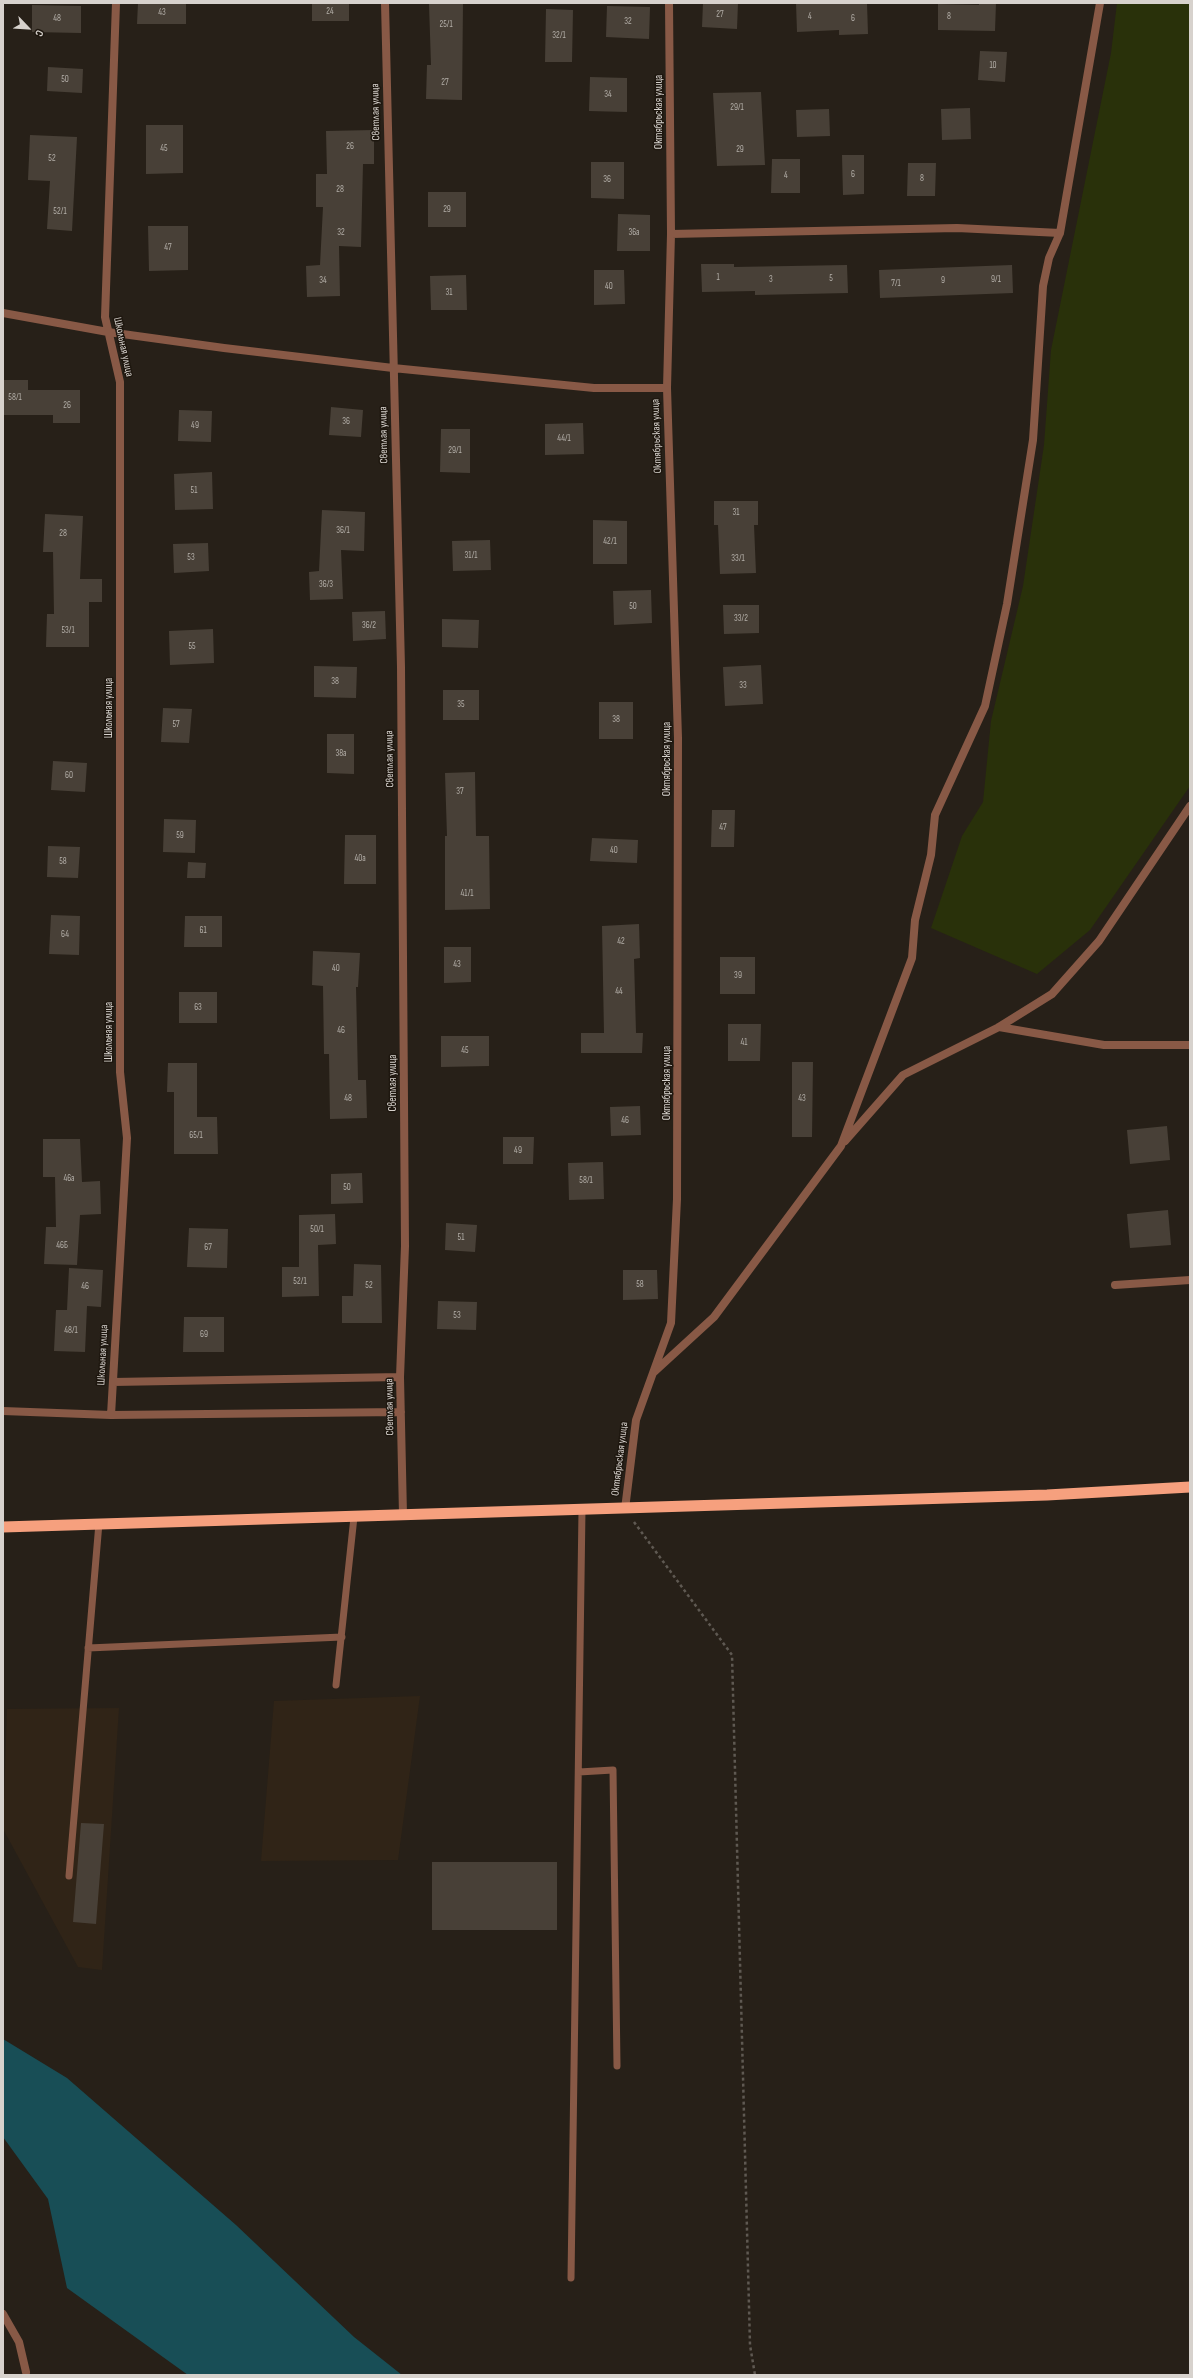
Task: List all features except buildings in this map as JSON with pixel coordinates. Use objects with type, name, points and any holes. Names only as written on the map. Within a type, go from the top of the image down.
[{"type":"highway","points":[[3,1527],[1047,1495],[1190,1487]]},
{"type":"street","name":"Школьная улица","points":[[111,1415],[127,1138],[120,1072],[120,382],[105,317],[116,3]]},
{"type":"street","name":"Светлая улица","points":[[385,3],[400,667],[405,1246],[400,1377],[403,1515]]},
{"type":"street","name":"Октябрьская улица","points":[[625,1509],[636,1420],[671,1323],[677,1199],[678,738],[667,388],[671,234],[669,3]]},
{"type":"street","points":[[841,1146],[912,958],[915,920],[931,855],[935,815],[985,706],[1007,604],[1033,440],[1043,286],[1049,258],[1060,233],[1100,3]]},
{"type":"street","points":[[671,234],[957,228],[1060,233]]},
{"type":"street","points":[[3,313],[108,332],[393,368],[594,388],[667,388]]},
{"type":"street","points":[[653,1373],[714,1317],[841,1146],[903,1075],[999,1026],[1052,994],[1099,941],[1190,806]]},
{"type":"street","points":[[999,1026],[1104,1045],[1190,1045]]},
{"type":"street","points":[[1115,1285],[1190,1280]]},
{"type":"street","points":[[112,1382],[400,1377]]},
{"type":"street","points":[[3,1411],[111,1415],[401,1412]]},
{"type":"street","points":[[3,2314],[19,2342],[26,2372]]},
{"type":"lane","points":[[571,2278],[582,1510]]},
{"type":"lane","points":[[336,1685],[354,1517]]},
{"type":"lane","points":[[69,1876],[99,1523]]},
{"type":"lane","points":[[88,1648],[342,1637]]},
{"type":"lane","points":[[579,1772],[613,1770],[617,2066]]},
{"type":"path","points":[[625,1509],[732,1655],[750,2345],[755,2375]]},
{"type":"shaded area","points":[[420,1696],[398,1860],[261,1861],[274,1701]]},
{"type":"shaded area","points":[[119,1708],[102,1970],[78,1967],[3,1829],[7,1709]]},
{"type":"green space","points":[[1117,3],[1190,3],[1190,786],[1090,930],[1037,974],[931,928],[962,836],[983,802],[991,721],[1023,586],[1044,445],[1051,350],[1111,53]]},
{"type":"water","points":[[3,2039],[67,2078],[236,2225],[354,2337],[402,2375],[188,2375],[67,2288],[48,2199],[3,2137]]}]
